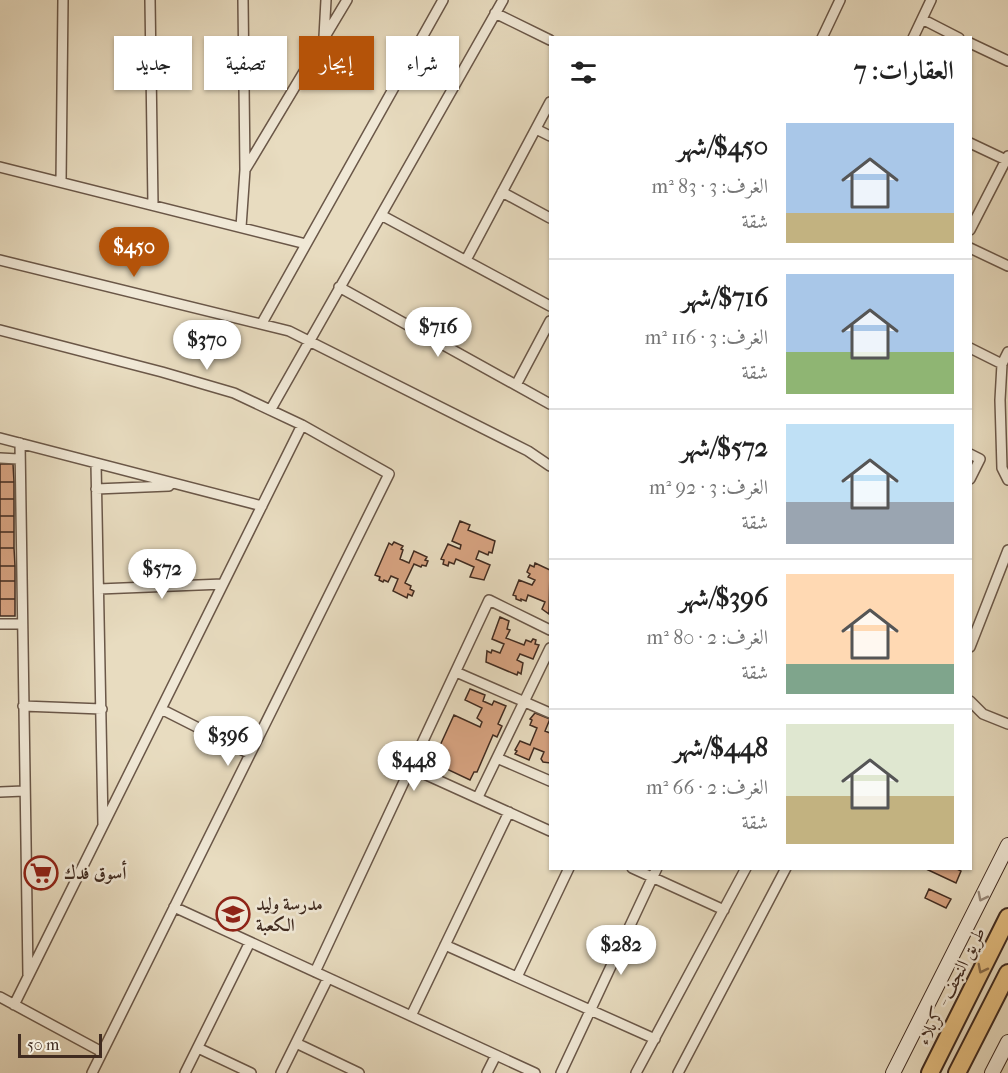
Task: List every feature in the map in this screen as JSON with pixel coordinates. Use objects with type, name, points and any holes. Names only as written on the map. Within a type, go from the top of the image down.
[{"type":"highway","name":"طريق النجف - کربلاء","points":[[930,1073],[1008,917]]},
{"type":"highway","points":[[957,1073],[1008,973]]},
{"type":"main road","points":[[893,1073],[1008,844]]},
{"type":"main road","points":[[992,1073],[1008,1042]]},
{"type":"street","points":[[61,182],[63,0]]},
{"type":"street","points":[[150,0],[153,205]]},
{"type":"street","points":[[241,227],[245,170],[243,0]]},
{"type":"street","points":[[324,36],[326,0]]},
{"type":"street","points":[[326,36],[347,0]]},
{"type":"street","points":[[262,323],[443,0]]},
{"type":"street","points":[[271,409],[502,0]]},
{"type":"street","points":[[823,36],[840,0]]},
{"type":"street","points":[[914,36],[931,0]]},
{"type":"street","points":[[495,13],[549,40]]},
{"type":"street","points":[[922,20],[955,36]]},
{"type":"street","points":[[972,44],[1008,61]]},
{"type":"street","points":[[245,170],[299,80]]},
{"type":"street","points":[[466,260],[549,104]]},
{"type":"street","points":[[536,129],[549,136]]},
{"type":"street","points":[[972,144],[1007,158],[972,226]]},
{"type":"street","points":[[0,167],[306,244]]},
{"type":"street","points":[[502,192],[549,217]]},
{"type":"street","points":[[381,215],[549,305]]},
{"type":"street","points":[[972,249],[1008,267]]},
{"type":"street","points":[[0,260],[289,331],[528,451],[549,465]]},
{"type":"street","points":[[339,287],[549,403]]},
{"type":"street","points":[[516,385],[549,323]]},
{"type":"street","points":[[0,330],[234,393],[302,425],[389,474],[92,1073]]},
{"type":"street","points":[[972,349],[1002,364]]},
{"type":"street","points":[[1008,352],[1002,364],[1000,400],[1002,468],[1008,480]]},
{"type":"street","points":[[14,1005],[302,425]]},
{"type":"street","points":[[0,438],[262,506]]},
{"type":"street","points":[[20,443],[18,459],[28,978]]},
{"type":"street","points":[[972,455],[980,459],[972,475]]},
{"type":"street","points":[[0,458],[18,459]]},
{"type":"street","points":[[96,463],[103,826]]},
{"type":"street","points":[[96,489],[180,485]]},
{"type":"street","points":[[972,643],[1008,550]]},
{"type":"street","points":[[99,589],[223,584]]},
{"type":"street","points":[[315,972],[489,600],[549,630]]},
{"type":"street","points":[[0,624],[21,624]]},
{"type":"street","points":[[478,797],[549,650]]},
{"type":"street","points":[[456,672],[549,713]]},
{"type":"street","points":[[972,703],[982,714],[1008,724]]},
{"type":"street","points":[[22,706],[102,709]]},
{"type":"street","points":[[161,709],[250,754]]},
{"type":"street","points":[[497,758],[549,781]]},
{"type":"street","points":[[411,768],[549,831]]},
{"type":"street","points":[[0,792],[24,791]]},
{"type":"street","points":[[411,1016],[509,812]]},
{"type":"street","points":[[517,977],[568,870]]},
{"type":"street","points":[[636,870],[724,910]]},
{"type":"street","points":[[561,1073],[656,870]]},
{"type":"street","points":[[636,1073],[745,870]]},
{"type":"street","points":[[678,1073],[785,870]]},
{"type":"street","points":[[174,907],[535,1073]]},
{"type":"street","points":[[185,1073],[250,942]]},
{"type":"street","points":[[445,945],[655,1039]]},
{"type":"street","points":[[281,1073],[328,978]]},
{"type":"street","points":[[0,997],[102,1052]]},
{"type":"street","points":[[296,1043],[359,1073]]},
{"type":"street","points":[[198,1048],[250,1073]]},
{"type":"street","points":[[487,1073],[496,1055]]},
{"type":"street","points":[[333,1073],[338,1063]]},
{"type":"building","points":[[0,464],[13,464],[14,482],[0,482]]},
{"type":"building","points":[[0,482],[14,482],[14,499],[0,499]]},
{"type":"building","points":[[0,499],[14,499],[14,516],[0,516]]},
{"type":"building","points":[[0,516],[14,516],[14,532],[0,532]]},
{"type":"building","points":[[460,521],[470,525],[468,530],[495,541],[492,553],[489,552],[488,555],[479,551],[476,559],[490,565],[484,580],[470,577],[474,567],[456,559],[454,564],[449,562],[448,566],[443,564],[444,560],[441,559],[448,544],[460,549],[461,545],[452,541]]},
{"type":"building","points":[[0,532],[14,532],[14,548],[0,548]]},
{"type":"building","points":[[394,542],[403,546],[400,559],[409,563],[414,551],[427,557],[425,560],[428,561],[426,566],[421,567],[414,564],[405,583],[414,591],[412,596],[408,594],[407,598],[393,591],[398,579],[391,576],[388,582],[384,580],[383,582],[375,575],[389,543],[392,545]]},
{"type":"building","points":[[0,548],[14,548],[15,566],[0,566]]},
{"type":"building","points":[[535,563],[549,570],[549,614],[542,609],[545,602],[528,595],[526,601],[521,599],[521,601],[513,595],[519,580],[532,585],[535,580],[528,577],[530,574],[527,572],[530,565],[534,567]]},
{"type":"building","points":[[0,566],[15,566],[15,581],[0,581]]},
{"type":"building","points":[[0,581],[15,581],[15,599],[0,599]]},
{"type":"building","points":[[0,599],[15,599],[15,616],[0,616]]},
{"type":"building","points":[[500,617],[509,621],[507,629],[510,630],[506,638],[524,645],[526,640],[531,642],[533,639],[536,640],[535,644],[539,645],[533,659],[520,654],[517,660],[523,663],[521,674],[518,672],[517,675],[486,662],[487,651],[500,653],[504,644],[492,639]]},
{"type":"building","points":[[470,689],[485,695],[483,701],[492,705],[494,701],[506,706],[498,724],[502,726],[497,737],[493,735],[477,772],[474,772],[470,780],[436,764],[441,752],[438,750],[454,715],[480,727],[482,722],[477,718],[482,708],[465,700]]},
{"type":"building","points":[[535,713],[549,719],[545,731],[549,733],[549,763],[543,762],[541,759],[544,752],[534,748],[529,760],[515,754],[520,741],[530,745],[537,728],[530,725],[532,720],[530,719]]},
{"type":"building","points":[[928,870],[959,870],[961,871],[956,883]]},
{"type":"building","points":[[929,889],[951,899],[946,908],[925,898]]},
{"type":"place","name":"أسوق فدك","points":[[41,873]]},
{"type":"place","name":"مدرسة وليد الكعبة","points":[[233,914]]}]
